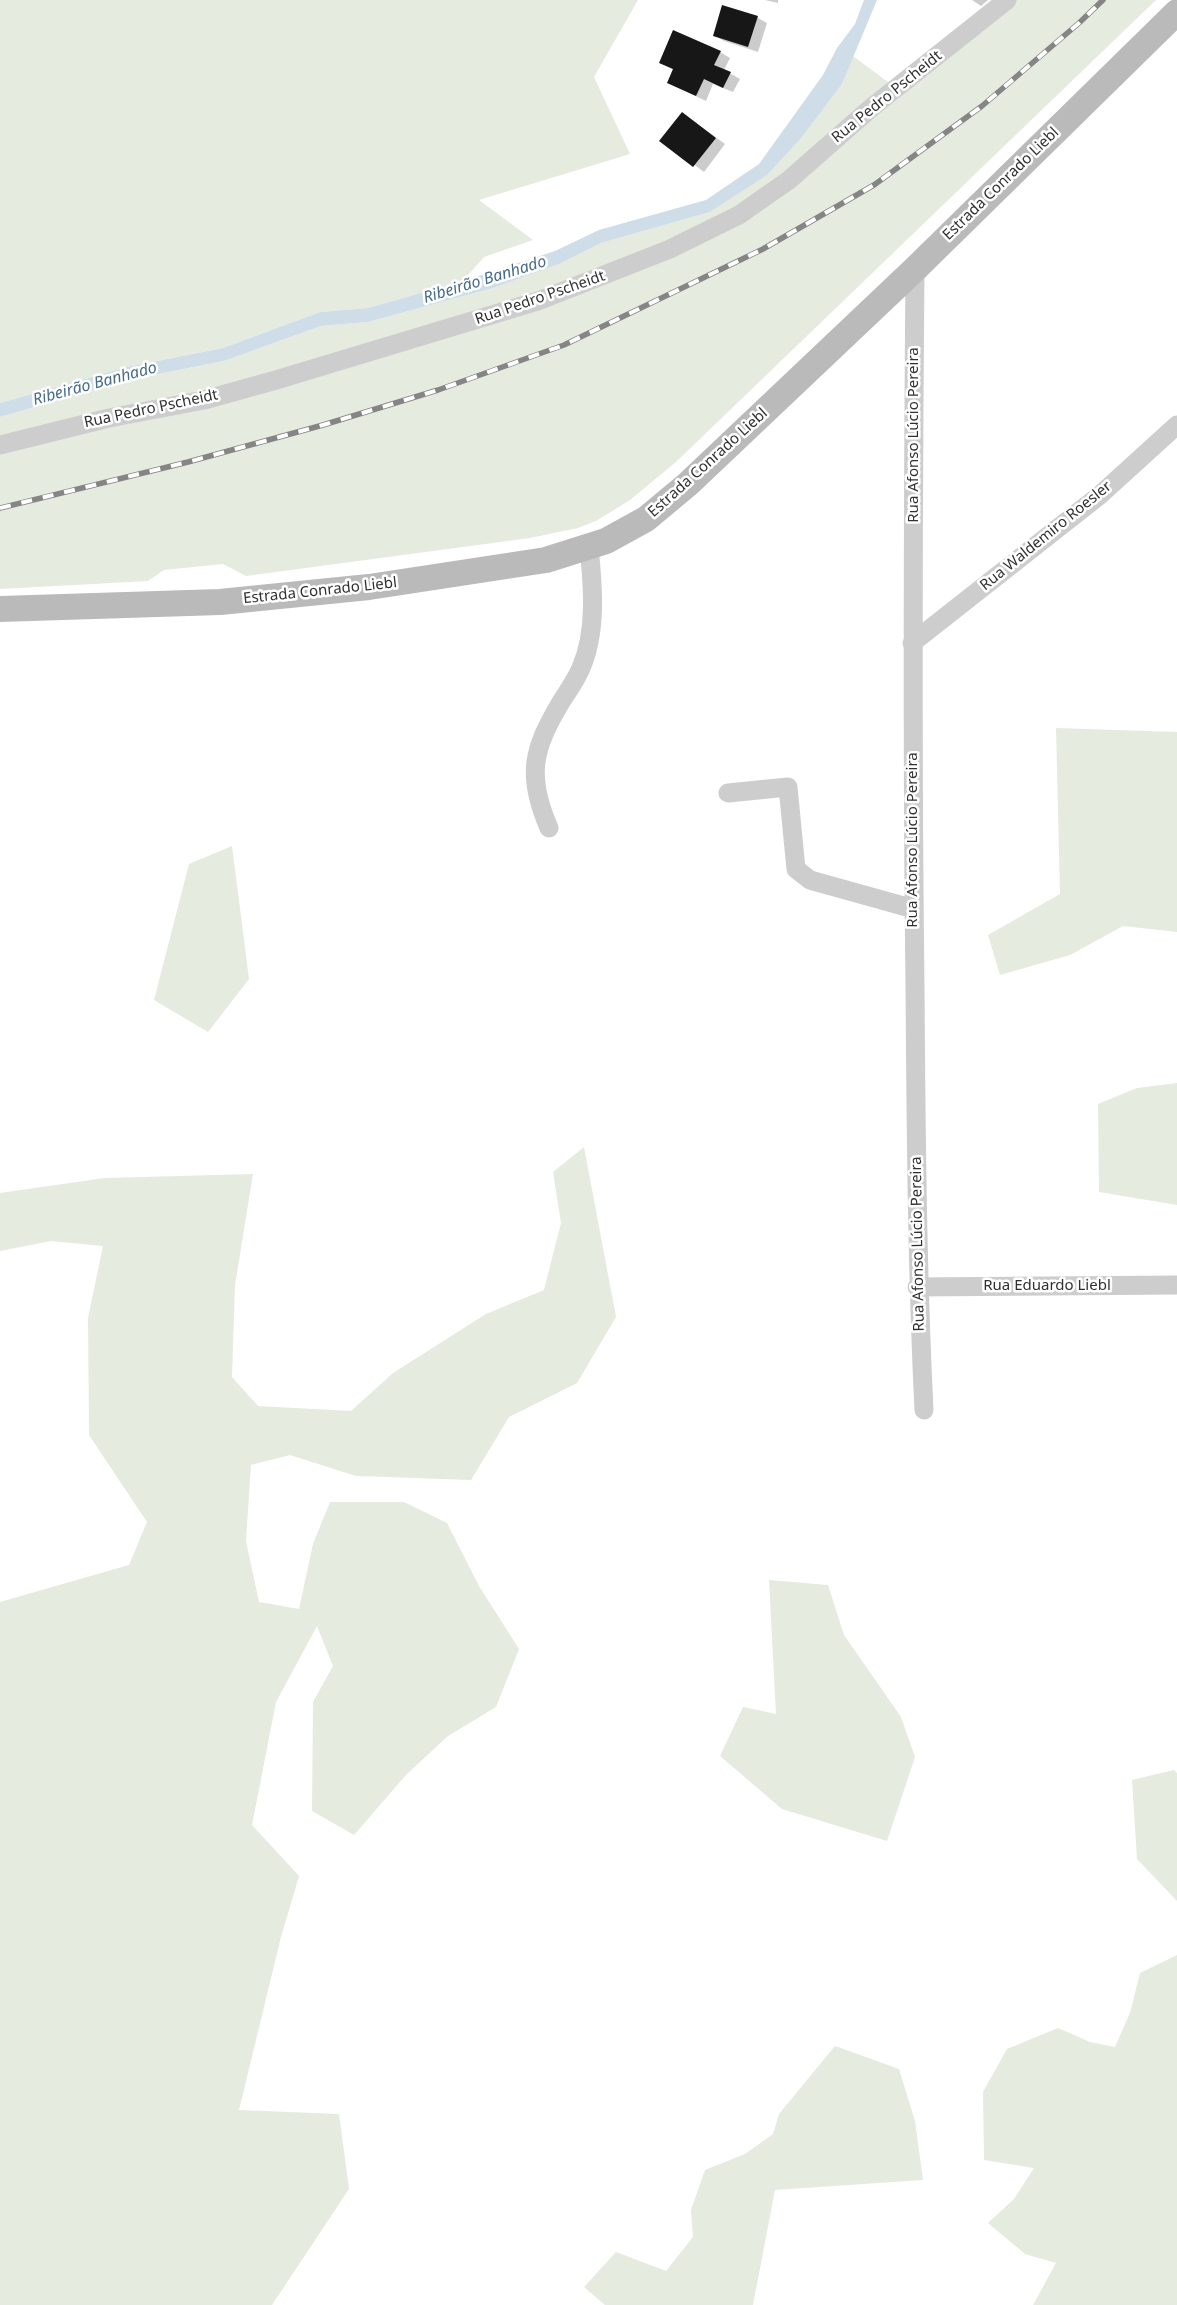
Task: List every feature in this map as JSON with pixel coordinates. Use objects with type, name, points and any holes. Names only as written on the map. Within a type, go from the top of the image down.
[{"type":"main road","name":"Estrada Conrado Liebl","points":[[0,609],[220,602],[369,587],[546,560],[589,547],[624,532],[671,499],[915,269],[1177,12]]},
{"type":"street","name":"Rua Pedro Pscheidt","points":[[0,445],[109,418],[204,400],[276,380],[538,301],[670,249],[739,215],[789,180],[871,108],[1007,0]]},
{"type":"street","name":"Rua Afonso Lúcio Pereira","points":[[915,269],[912,643],[914,909],[918,1287],[924,1410]]},
{"type":"street","name":"Rua Waldemiro Roesler","points":[[912,643],[1100,495],[1177,425]]},
{"type":"street","points":[[549,828],[539,805],[535,785],[535,766],[547,726],[581,669],[591,633],[592,586],[589,547]]},
{"type":"street","points":[[728,793],[788,787],[796,869],[810,880],[914,909]]},
{"type":"street","name":"Rua Eduardo Liebl","points":[[918,1287],[1177,1285]]},
{"type":"shaded area","points":[[0,0],[638,0],[594,77],[630,154],[479,200],[533,240],[484,257],[463,281],[368,308],[320,312],[223,348],[127,367],[0,403]]},
{"type":"shaded area","points":[[1007,0],[1156,0],[676,462],[630,500],[596,521],[578,528],[530,538],[246,576],[223,564],[164,570],[148,581],[0,589],[0,417],[128,380],[224,361],[321,326],[368,322],[493,288],[559,264],[601,243],[710,212],[767,174],[801,137],[842,84],[853,56],[896,88]]},
{"type":"shaded area","points":[[1056,728],[1177,732],[1177,932],[1123,926],[1070,955],[1000,975],[988,935],[1060,894]]},
{"type":"shaded area","points":[[232,846],[249,979],[208,1032],[154,1000],[189,864]]},
{"type":"shaded area","points":[[1177,1083],[1177,1205],[1099,1192],[1098,1104],[1137,1088]]},
{"type":"shaded area","points":[[584,1147],[616,1317],[577,1383],[509,1417],[471,1480],[356,1476],[290,1455],[251,1465],[246,1541],[259,1602],[299,1609],[313,1544],[330,1502],[404,1502],[447,1523],[479,1586],[519,1649],[496,1707],[448,1736],[406,1775],[354,1835],[312,1811],[313,1702],[333,1666],[317,1626],[276,1702],[252,1825],[299,1876],[281,1937],[239,2110],[339,2114],[349,2189],[272,2305],[0,2305],[0,1602],[129,1565],[147,1522],[89,1435],[88,1318],[103,1246],[51,1241],[0,1251],[0,1193],[105,1178],[253,1174],[235,1285],[232,1377],[258,1406],[351,1411],[393,1373],[486,1314],[544,1290],[561,1223],[553,1172]]},
{"type":"shaded area","points":[[769,1580],[828,1585],[844,1635],[901,1717],[915,1757],[887,1841],[782,1809],[720,1756],[743,1707],[776,1714]]},
{"type":"shaded area","points":[[1174,1770],[1177,1773],[1177,1901],[1137,1859],[1132,1780]]},
{"type":"shaded area","points":[[1177,1955],[1177,2305],[1033,2305],[1056,2263],[1025,2254],[988,2223],[1014,2199],[1034,2168],[984,2160],[983,2092],[1007,2049],[1058,2028],[1090,2042],[1115,2047],[1130,2013],[1140,1973]]},
{"type":"shaded area","points":[[835,2046],[899,2069],[915,2121],[923,2180],[775,2190],[753,2305],[605,2305],[584,2287],[616,2252],[666,2271],[693,2237],[691,2210],[705,2170],[745,2154],[773,2134],[779,2114]]},
{"type":"water","name":"Ribeirão Banhado","points":[[864,0],[877,0],[842,84],[801,138],[767,175],[710,212],[601,243],[559,264],[493,288],[368,322],[321,326],[224,361],[128,380],[0,417],[0,403],[127,367],[223,348],[320,312],[368,308],[463,281],[555,251],[599,230],[706,200],[759,164],[823,75],[837,48],[855,24]]},
{"type":"building","points":[[722,5],[758,16],[748,47],[713,36]]},
{"type":"building","points":[[673,30],[721,51],[714,65],[731,72],[723,88],[704,79],[696,96],[667,83],[673,69],[659,63]]},
{"type":"building","points":[[682,112],[716,138],[693,167],[659,141]]},
{"type":"railway","points":[[0,508],[188,462],[323,425],[438,390],[564,345],[763,249],[874,185],[982,106],[1103,0]]}]
